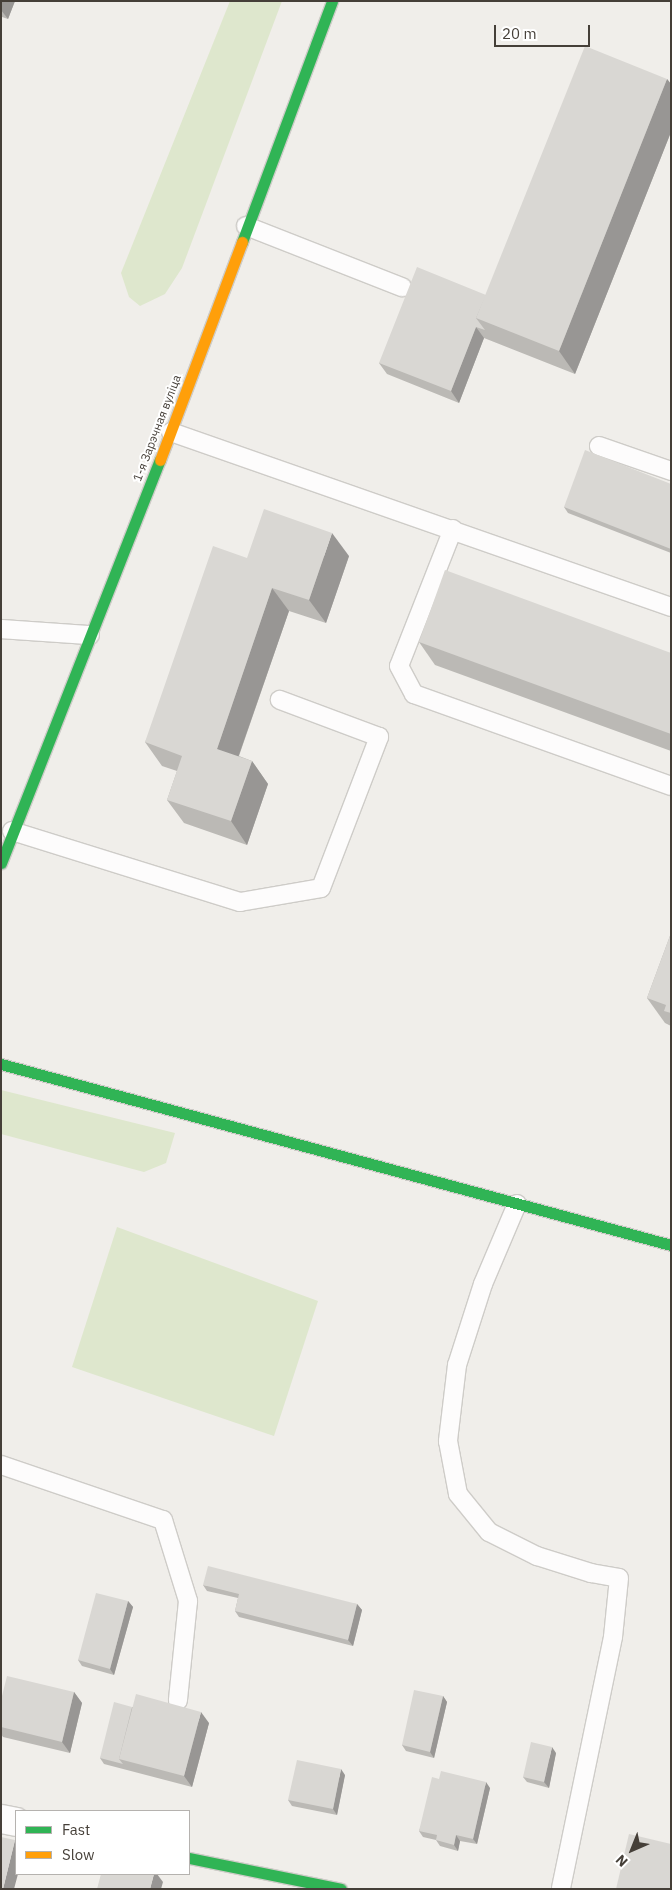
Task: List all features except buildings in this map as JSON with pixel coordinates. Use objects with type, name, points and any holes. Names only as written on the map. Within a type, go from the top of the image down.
[{"type":"street","name":"1-я Зарэчная вуліца","points":[[1,863],[12,830],[171,432],[246,226],[332,1]]},
{"type":"street","points":[[1,1064],[671,1245]]},
{"type":"street","points":[[1,1819],[15,1822]]},
{"type":"street","points":[[190,1858],[340,1889]]},
{"type":"lane","points":[[246,226],[402,287]]},
{"type":"lane","points":[[171,432],[453,529],[671,607]]},
{"type":"lane","points":[[599,446],[671,471]]},
{"type":"lane","points":[[453,529],[399,666],[414,694],[671,786]]},
{"type":"lane","points":[[1,630],[90,635]]},
{"type":"lane","points":[[12,830],[240,902],[321,888],[379,737],[280,700]]},
{"type":"lane","points":[[518,1204],[483,1284],[457,1365],[448,1441],[458,1494],[489,1532],[537,1556],[592,1573],[619,1578],[613,1637],[561,1889]]},
{"type":"lane","points":[[1,1465],[163,1520],[188,1601],[178,1700]]},
{"type":"green space","points":[[230,1],[282,1],[182,268],[165,294],[140,306],[129,297],[121,273]]},
{"type":"green space","points":[[1,1090],[175,1133],[166,1163],[144,1172],[1,1134]]},
{"type":"green space","points":[[117,1227],[318,1301],[274,1436],[72,1367]]},
{"type":"traffic: fast","points":[[242,242],[332,1]]},
{"type":"traffic: fast","points":[[1,863],[160,460]]},
{"type":"traffic: fast","points":[[1,1064],[671,1245]]},
{"type":"traffic: fast","points":[[190,1858],[341,1889]]},
{"type":"traffic: slow","points":[[160,460],[242,242]]}]
